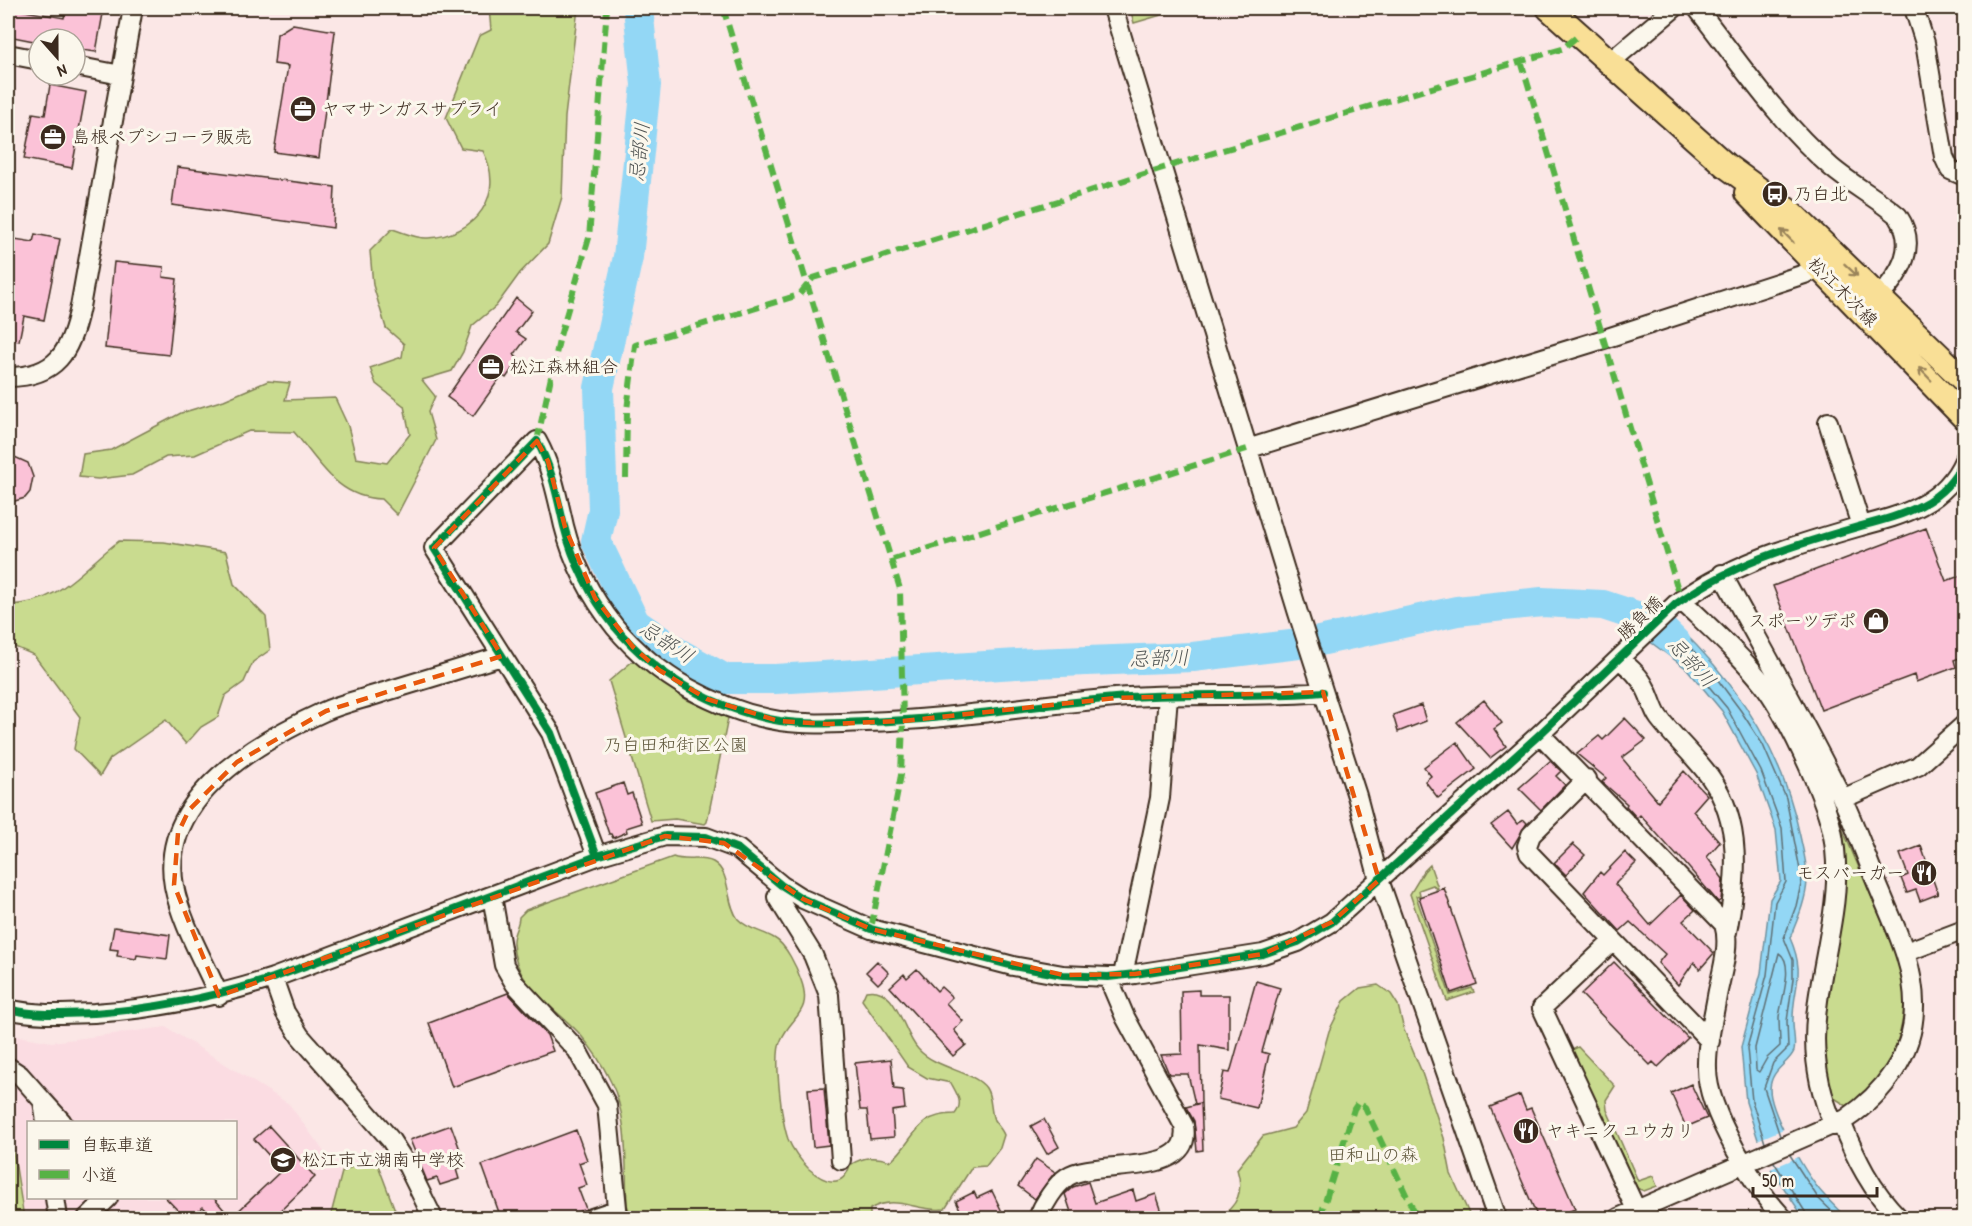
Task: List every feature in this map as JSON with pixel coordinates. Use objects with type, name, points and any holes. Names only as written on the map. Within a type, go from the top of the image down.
[{"type":"main road","name":"松江木次線","points":[[1549,8],[1725,165],[1791,213],[1965,380]]},
{"type":"main road","name":"松江木次線","points":[[1725,165],[1758,207],[1965,417]]},
{"type":"street","points":[[8,377],[30,375],[51,366],[59,361],[71,339],[80,307],[133,8]]},
{"type":"street","points":[[1113,8],[1247,449],[1357,796],[1379,880],[1497,1218]]},
{"type":"street","points":[[1610,62],[1674,8]]},
{"type":"street","points":[[1698,8],[1757,87],[1809,145],[1831,167],[1898,216],[1905,226],[1909,242],[1905,257],[1889,286],[1879,297]]},
{"type":"street","points":[[1914,8],[1925,44],[1944,157],[1950,170],[1965,176]]},
{"type":"street","points":[[8,54],[27,58]]},
{"type":"street","points":[[87,68],[121,75]]},
{"type":"street","points":[[1247,449],[1604,339],[1820,268]]},
{"type":"street","points":[[1828,422],[1861,526]]},
{"type":"street","points":[[597,856],[555,743],[434,548],[537,441],[548,461],[565,527],[580,570],[595,598],[633,647],[659,669],[707,699],[745,713],[779,721],[827,724],[903,721],[1116,698],[1322,689]]},
{"type":"street","name":"勝負橋","points":[[8,1009],[63,1015],[160,1007],[219,996],[273,978],[597,856],[665,836],[706,837],[738,849],[781,885],[841,917],[871,929],[1013,966],[1063,975],[1115,976],[1263,954],[1298,942],[1332,922],[1540,734],[1679,602],[1722,574],[1778,552],[1861,526],[1896,518],[1927,503],[1950,482],[1965,460]]},
{"type":"street","points":[[1618,1218],[1638,1215],[1749,1161],[1836,1124],[1863,1108],[1879,1091],[1903,1056],[1911,1032],[1914,1009],[1913,984],[1906,952],[1842,799],[1722,574]]},
{"type":"street","points":[[1679,602],[1746,664],[1775,700],[1829,811],[1836,852],[1836,890],[1816,1002],[1813,1042],[1820,1089],[1860,1169],[1899,1218]]},
{"type":"street","points":[[219,996],[182,911],[174,885],[178,833],[189,810],[237,762],[289,729],[326,711],[502,656]]},
{"type":"street","points":[[1621,657],[1636,673],[1658,716],[1710,776],[1732,824],[1736,864],[1710,1041],[1707,1082],[1718,1111],[1749,1161],[1755,1184],[1783,1218]]},
{"type":"street","points":[[1038,1218],[1041,1209],[1067,1177],[1077,1172],[1134,1165],[1167,1157],[1182,1147],[1186,1137],[1184,1126],[1125,1017],[1115,976],[1160,798],[1168,696]]},
{"type":"street","points":[[1842,799],[1918,766],[1965,725]]},
{"type":"street","points":[[1540,734],[1724,924],[1727,932]]},
{"type":"street","points":[[1587,780],[1531,835],[1527,846],[1535,860],[1710,1041]]},
{"type":"street","points":[[781,885],[777,897],[813,955],[829,995],[841,1160]]},
{"type":"street","points":[[492,896],[504,965],[515,984],[577,1050],[607,1105],[617,1214],[592,1218]]},
{"type":"street","points":[[1906,952],[1965,930]]},
{"type":"street","points":[[1613,941],[1542,1008],[1638,1215]]},
{"type":"street","points":[[273,978],[285,1012],[300,1036],[390,1139],[408,1167],[433,1218]]},
{"type":"street","points":[[8,1067],[20,1075],[61,1121]]},
{"type":"street","points":[[43,1101],[46,1121]]},
{"type":"street","points":[[55,1199],[58,1218]]},
{"type":"street","points":[[87,1218],[106,1199]]},
{"type":"highlighted area","points":[[537,441],[548,461],[565,527],[595,598],[633,647],[659,670],[707,699],[779,721],[827,724],[903,721],[1116,698],[1323,692],[1379,880],[1332,922],[1263,954],[1135,974],[1063,975],[871,929],[803,899],[724,843],[665,836],[219,996],[174,885],[178,833],[189,810],[237,762],[326,711],[502,656],[434,548]]},
{"type":"shaded area","name":"松江市立湖南中学校","points":[[166,1027],[289,1104],[370,1218],[8,1218],[8,1034],[52,1042]]},
{"type":"green space","points":[[489,8],[578,8],[565,117],[562,197],[548,244],[520,273],[496,306],[472,326],[463,352],[452,371],[422,380],[435,396],[428,412],[436,440],[397,515],[381,499],[366,497],[341,485],[321,466],[294,432],[249,431],[195,455],[166,457],[132,475],[98,479],[79,477],[83,454],[111,450],[181,413],[224,400],[268,381],[290,383],[285,400],[335,398],[348,426],[356,458],[387,463],[410,434],[404,406],[376,384],[370,368],[402,357],[404,344],[386,328],[373,285],[370,251],[392,229],[424,238],[445,235],[473,221],[482,210],[491,183],[489,167],[483,151],[461,148],[446,118],[479,36],[491,30]]},
{"type":"green space","points":[[1130,8],[1185,8],[1134,23]]},
{"type":"green space","points":[[119,541],[164,542],[226,552],[234,584],[266,617],[270,650],[253,662],[244,682],[225,696],[218,717],[201,727],[186,744],[166,720],[110,759],[100,776],[74,749],[80,717],[34,655],[8,644],[8,605],[42,599],[56,592]]},
{"type":"green space","name":"乃白田和街区公園","points":[[634,660],[683,698],[728,718],[705,824],[675,819],[651,821],[609,681]]},
{"type":"green space","points":[[1842,828],[1898,959],[1904,1001],[1897,1042],[1889,1060],[1864,1093],[1847,1106],[1828,1094],[1820,1058],[1837,830]]},
{"type":"green space","points":[[673,857],[708,860],[719,867],[726,880],[731,904],[738,919],[746,926],[778,941],[787,951],[797,969],[804,991],[803,1007],[781,1040],[778,1060],[779,1089],[788,1139],[800,1159],[815,1174],[827,1180],[838,1181],[847,1173],[850,1165],[865,1158],[891,1161],[923,1123],[931,1118],[955,1114],[958,1110],[959,1098],[951,1083],[927,1078],[908,1067],[862,1000],[866,991],[877,991],[892,1002],[912,1041],[926,1056],[973,1078],[986,1088],[994,1120],[1004,1135],[1000,1148],[986,1166],[972,1167],[945,1209],[889,1203],[870,1209],[870,1218],[632,1218],[627,1205],[626,1158],[621,1111],[617,1096],[588,1044],[527,982],[515,958],[513,940],[519,917],[526,910]]},
{"type":"green space","points":[[1430,865],[1438,888],[1436,889],[1433,885],[1419,890],[1420,895],[1416,896],[1450,995],[1472,988],[1474,992],[1447,1001],[1410,894]]},
{"type":"green space","name":"田和山の森","points":[[1378,985],[1391,994],[1398,1005],[1404,1030],[1421,1070],[1444,1138],[1451,1174],[1471,1218],[1218,1218],[1235,1203],[1240,1184],[1237,1169],[1263,1136],[1293,1128],[1306,1113],[1329,1031],[1344,1001],[1360,988]]},
{"type":"green space","points":[[1578,1047],[1615,1086],[1606,1100],[1607,1110],[1638,1181],[1653,1176],[1657,1186],[1644,1191],[1634,1187],[1572,1050]]},
{"type":"green space","points":[[13,1148],[24,1218],[8,1218],[8,1149]]},
{"type":"green space","points":[[370,1162],[378,1165],[398,1218],[330,1218],[342,1172],[355,1165]]},
{"type":"water","points":[[1656,607],[1706,655],[1748,710],[1765,739],[1791,802],[1805,858],[1807,881],[1803,903],[1790,938],[1798,963],[1798,981],[1793,1010],[1794,1051],[1773,1076],[1770,1089],[1776,1113],[1799,1160],[1817,1186],[1846,1218],[1804,1218],[1771,1169],[1760,1146],[1746,1102],[1741,1047],[1761,973],[1770,899],[1781,881],[1776,830],[1756,774],[1722,711],[1687,669],[1634,630]]},
{"type":"pier","points":[[1786,1128],[1801,1156],[1768,1170],[1755,1141]]},
{"type":"building","points":[[8,8],[64,18],[66,8],[104,8],[96,52],[87,51],[87,27],[27,27],[27,40],[8,36]]},
{"type":"building","name":"ヤマサンガスサプライ","points":[[293,24],[335,31],[319,158],[274,152],[288,66],[274,64],[277,34]]},
{"type":"building","name":"島根ペプシコーラ販売","points":[[50,87],[86,92],[72,168],[24,159],[33,113],[45,115]]},
{"type":"building","points":[[177,167],[335,187],[333,228],[172,205]]},
{"type":"building","points":[[35,234],[60,239],[44,320],[24,316],[19,341],[8,339],[8,255],[12,256],[15,239],[33,242]]},
{"type":"building","points":[[114,262],[164,267],[163,277],[177,279],[169,355],[105,348]]},
{"type":"building","name":"松江森林組合","points":[[516,298],[532,311],[516,332],[526,339],[514,355],[519,359],[506,378],[502,375],[473,416],[447,397]]},
{"type":"building","points":[[8,454],[28,463],[33,477],[30,492],[25,498],[8,503]]},
{"type":"building","name":"スポーツデポ","points":[[1926,528],[1946,581],[1965,574],[1965,656],[1954,660],[1956,667],[1916,682],[1914,675],[1821,710],[1773,586]]},
{"type":"building","points":[[1484,700],[1502,723],[1494,729],[1506,746],[1490,758],[1457,722]]},
{"type":"building","points":[[1421,705],[1426,721],[1398,732],[1393,715]]},
{"type":"building","points":[[1625,718],[1646,740],[1622,758],[1658,801],[1684,771],[1707,795],[1693,811],[1720,842],[1707,857],[1723,879],[1721,900],[1718,902],[1640,815],[1637,818],[1626,806],[1627,804],[1602,782],[1606,778],[1577,754],[1599,736],[1603,740]]},
{"type":"building","points":[[1457,742],[1476,769],[1438,798],[1425,781],[1431,776],[1424,767]]},
{"type":"building","points":[[1550,761],[1561,771],[1556,776],[1565,785],[1541,810],[1519,788]]},
{"type":"building","points":[[623,783],[627,795],[632,793],[642,823],[626,828],[627,832],[613,838],[609,834],[595,793]]},
{"type":"building","points":[[1508,812],[1517,824],[1524,820],[1527,823],[1512,848],[1491,825]]},
{"type":"building","points":[[1573,844],[1585,855],[1566,875],[1554,863]]},
{"type":"building","name":"モスバーガー","points":[[1921,846],[1938,894],[1920,901],[1916,890],[1907,893],[1901,878],[1908,875],[1900,854]]},
{"type":"building","points":[[1625,852],[1636,863],[1615,884],[1650,925],[1681,895],[1695,910],[1683,921],[1714,953],[1700,969],[1694,962],[1678,985],[1658,963],[1665,954],[1630,922],[1620,931],[1584,892],[1600,872],[1603,875]]},
{"type":"building","points":[[1444,888],[1477,984],[1451,993],[1419,897]]},
{"type":"building","points":[[114,927],[170,935],[167,959],[137,955],[136,959],[117,956],[118,950],[110,949]]},
{"type":"building","points":[[877,961],[889,973],[878,984],[866,972]]},
{"type":"building","points":[[1614,962],[1688,1038],[1658,1067],[1653,1062],[1650,1065],[1581,994]]},
{"type":"building","points":[[917,969],[937,991],[941,987],[952,997],[946,1003],[963,1021],[954,1030],[966,1045],[953,1056],[890,987],[904,974],[907,978]]},
{"type":"building","points":[[1256,981],[1280,988],[1262,1052],[1269,1054],[1257,1108],[1218,1099],[1224,1072],[1230,1073]]},
{"type":"building","points":[[1199,990],[1199,995],[1229,995],[1229,1050],[1200,1045],[1201,1103],[1195,1104],[1188,1074],[1169,1074],[1161,1055],[1182,1054],[1181,991]]},
{"type":"building","points":[[508,993],[547,1035],[553,1051],[452,1087],[429,1023]]},
{"type":"building","points":[[891,1059],[894,1089],[903,1090],[905,1109],[892,1111],[894,1137],[870,1139],[867,1110],[860,1110],[855,1063]]},
{"type":"building","points":[[1691,1084],[1707,1118],[1686,1127],[1671,1093]]},
{"type":"building","points":[[824,1088],[829,1145],[813,1147],[808,1089]]},
{"type":"building","points":[[1520,1095],[1526,1110],[1531,1108],[1575,1209],[1553,1218],[1538,1218],[1490,1107]]},
{"type":"building","points":[[1201,1103],[1203,1150],[1197,1151],[1194,1121],[1186,1107]]},
{"type":"building","points":[[1044,1119],[1059,1147],[1047,1154],[1031,1126]]},
{"type":"building","points":[[451,1125],[466,1166],[456,1169],[459,1179],[440,1185],[437,1178],[427,1181],[410,1140]]},
{"type":"building","points":[[269,1126],[315,1177],[273,1218],[231,1218],[282,1170],[254,1139]]},
{"type":"building","points":[[576,1130],[587,1160],[579,1163],[587,1185],[578,1188],[586,1209],[559,1218],[501,1218],[482,1165]]},
{"type":"building","points":[[1036,1159],[1055,1172],[1035,1199],[1018,1186]]},
{"type":"building","points":[[1088,1182],[1095,1203],[1133,1190],[1136,1201],[1156,1194],[1164,1218],[1073,1218],[1065,1194],[1073,1187]]},
{"type":"building","points":[[992,1191],[1005,1218],[964,1218],[956,1201],[974,1192],[977,1198]]},
{"type":"building","points":[[167,1199],[215,1199],[231,1218],[214,1218],[203,1207],[190,1218],[185,1218]]},
{"type":"waterway","name":"忌部川","points":[[638,8],[646,85],[628,257],[599,388],[603,510],[596,541],[635,623],[678,653],[725,679],[775,679],[1034,663],[1193,657],[1315,642],[1457,611],[1542,602],[1603,605],[1655,622],[1676,643]]},
{"type":"marked path","points":[[537,441],[560,336],[589,238],[607,8]]},
{"type":"marked path","points":[[723,8],[900,589],[903,721],[901,775],[871,929]]},
{"type":"marked path","points":[[626,478],[627,410],[635,345],[799,295],[813,278],[1163,168],[1562,49],[1579,35]]},
{"type":"marked path","points":[[1521,61],[1681,600]]},
{"type":"marked path","points":[[893,559],[1247,449]]},
{"type":"marked path","points":[[1320,1218],[1354,1109],[1358,1103],[1365,1107],[1417,1218]]},
{"type":"cycle path","points":[[597,856],[551,733],[434,548],[537,441],[550,472],[573,553],[591,592],[615,627],[632,645],[669,676],[689,689],[733,709],[780,721],[833,723],[896,721],[1141,696],[1271,695],[1323,692]]},
{"type":"cycle path","points":[[8,1009],[29,1013],[94,1013],[163,1005],[229,991],[273,978],[597,856],[665,836],[706,837],[738,849],[781,885],[803,899],[871,929],[1013,966],[1063,975],[1108,977],[1263,954],[1298,942],[1332,922],[1540,734],[1676,604],[1725,574],[1751,562],[1809,541],[1907,512],[1934,497],[1946,487],[1964,460]]},
{"type":"place","name":"ヤマサンガスサプライ","points":[[303,109]]},
{"type":"place","name":"島根ペプシコーラ販売","points":[[53,137]]},
{"type":"place","name":"乃白北","points":[[1775,194]]},
{"type":"place","name":"松江森林組合","points":[[491,367]]},
{"type":"place","name":"スポーツデポ","points":[[1876,621]]},
{"type":"place","name":"モスバーガー","points":[[1924,873]]},
{"type":"place","name":"ヤキニク ユウカリ","points":[[1526,1131]]},
{"type":"place","name":"松江市立湖南中学校","points":[[283,1160]]}]
